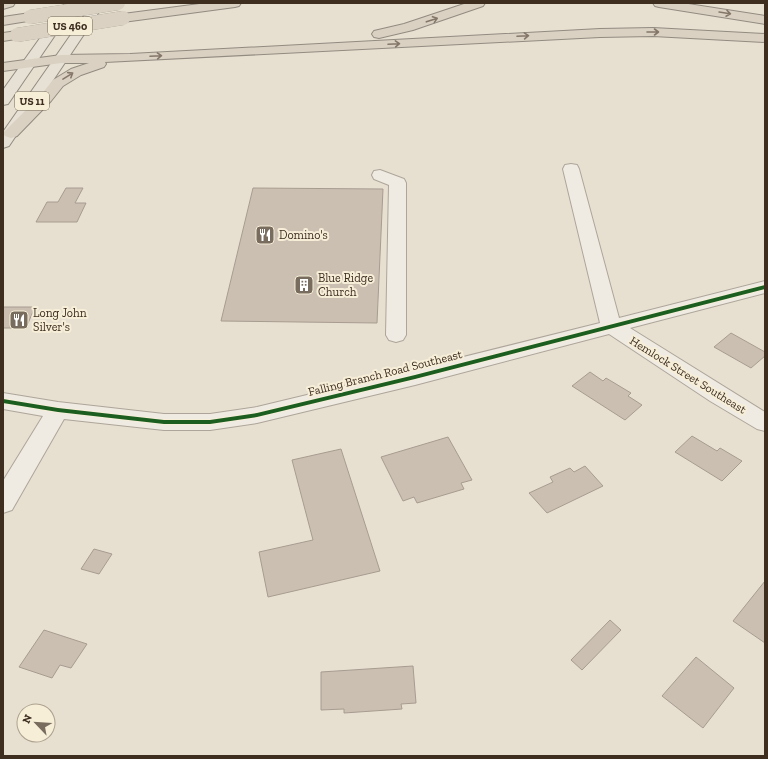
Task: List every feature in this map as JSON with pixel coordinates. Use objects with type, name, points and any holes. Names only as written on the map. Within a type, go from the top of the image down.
[{"type":"highway","points":[[3,5],[9,3]]},
{"type":"highway","points":[[3,5],[18,3]]},
{"type":"highway","name":"US 460","points":[[3,20],[118,3]]},
{"type":"highway","name":"US 460","points":[[3,37],[222,3]]},
{"type":"highway","points":[[206,6],[235,3]]},
{"type":"highway","points":[[285,50],[348,41],[408,27],[480,3]]},
{"type":"highway","points":[[659,3],[765,20]]},
{"type":"highway","points":[[3,67],[61,59],[130,58],[522,36],[638,32],[706,34],[765,38]]},
{"type":"highway","points":[[7,138],[46,98],[58,83],[76,72],[91,66],[130,58]]},
{"type":"main road","name":"US 11","points":[[3,101],[71,3]]},
{"type":"main road","name":"US 11","points":[[7,138],[99,3]]},
{"type":"street","points":[[571,169],[611,326]]},
{"type":"street","points":[[380,175],[398,183],[396,335]]},
{"type":"street","name":"Falling Branch Road Southeast","points":[[3,401],[58,410],[164,422],[210,422],[256,415],[422,376],[765,287]]},
{"type":"street","name":"Hemlock Street Southeast","points":[[611,326],[718,395],[765,423]]},
{"type":"street","points":[[3,503],[58,410]]},
{"type":"building","points":[[66,188],[83,188],[75,203],[86,203],[77,222],[36,222],[47,202],[58,202]]},
{"type":"building","name":"Blue Ridge Church","points":[[253,188],[383,189],[377,323],[221,321]]},
{"type":"building","name":"Long John Silver's","points":[[3,307],[35,307],[26,328],[3,328]]},
{"type":"building","points":[[731,333],[765,352],[765,356],[751,368],[714,347]]},
{"type":"building","points":[[590,372],[603,381],[606,378],[631,393],[628,396],[642,405],[625,420],[572,386]]},
{"type":"building","points":[[692,436],[717,451],[720,448],[742,461],[722,481],[675,452]]},
{"type":"building","points":[[448,437],[472,480],[461,483],[464,489],[417,503],[414,497],[403,501],[381,457]]},
{"type":"building","points":[[341,449],[380,571],[268,597],[259,552],[313,540],[292,460]]},
{"type":"building","points":[[585,466],[603,486],[547,513],[529,493],[553,482],[550,477],[570,468],[574,472]]},
{"type":"building","points":[[94,549],[112,554],[99,574],[81,569]]},
{"type":"building","points":[[765,581],[765,643],[733,621]]},
{"type":"building","points":[[610,620],[621,630],[582,670],[571,660]]},
{"type":"building","points":[[44,630],[87,644],[71,668],[60,665],[52,678],[19,667]]},
{"type":"building","points":[[696,657],[734,688],[703,728],[662,696]]},
{"type":"building","points":[[413,666],[416,703],[401,704],[402,709],[344,713],[344,709],[321,710],[321,672]]},
{"type":"cycle path","points":[[3,401],[58,410],[164,422],[210,422],[257,415],[415,377],[765,287]]},
{"type":"place","name":"Domino's","points":[[265,235]]},
{"type":"place","name":"Blue Ridge Church","points":[[304,285]]},
{"type":"place","name":"Long John Silver's","points":[[19,320]]}]
